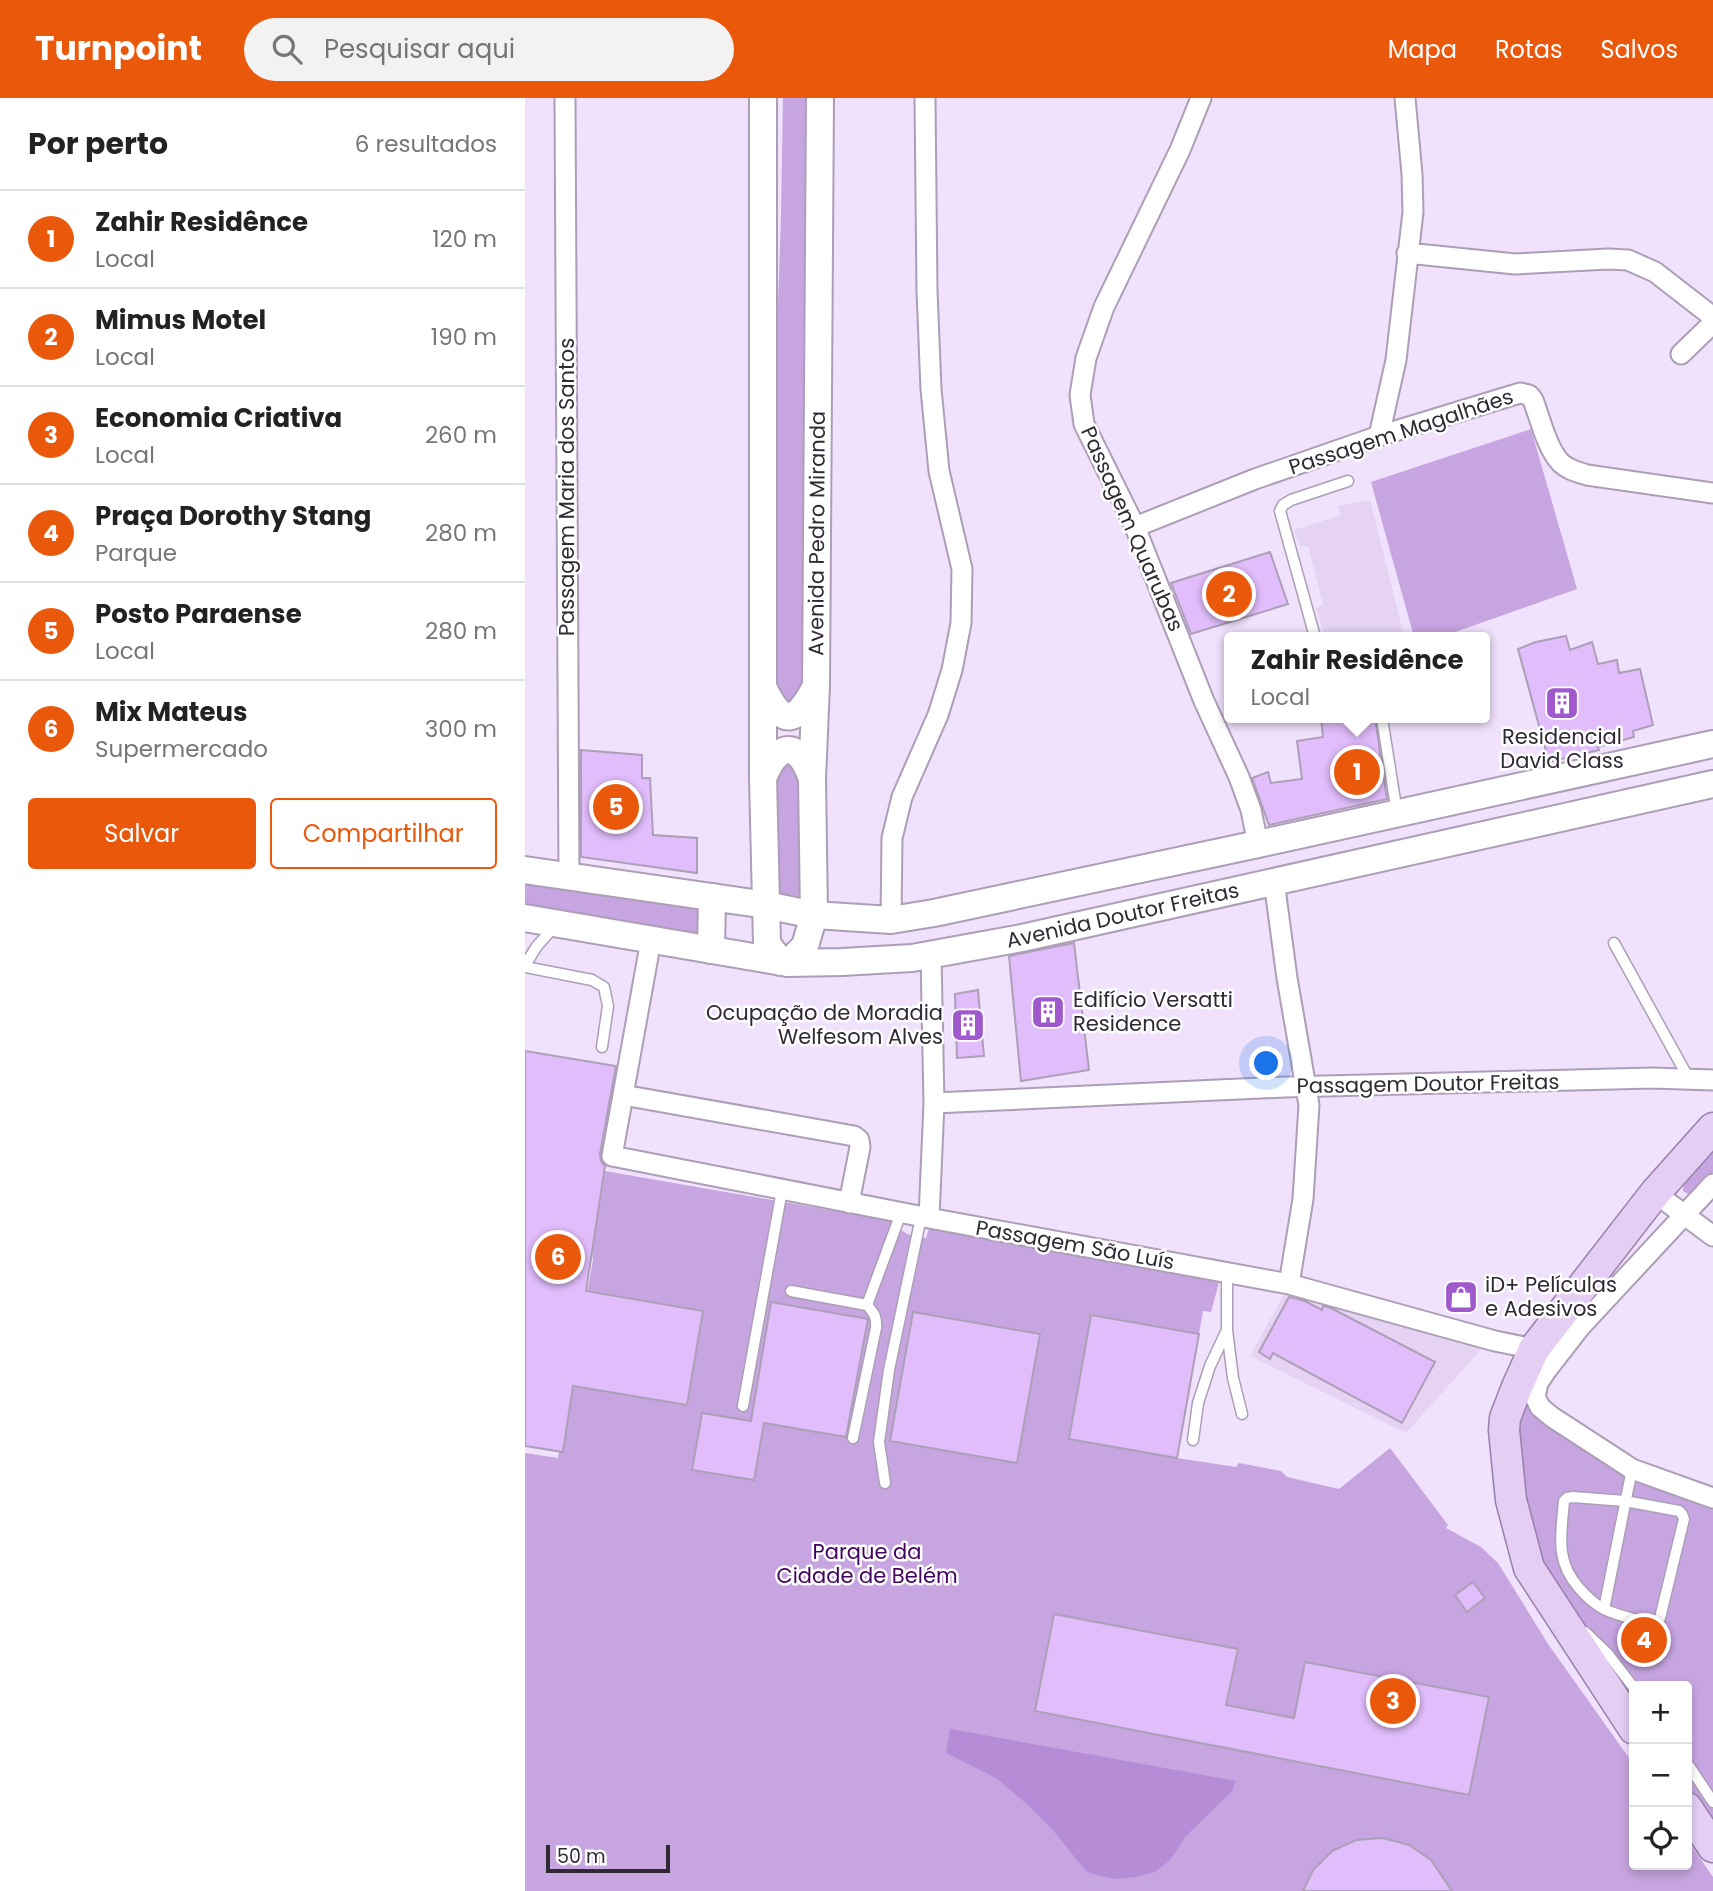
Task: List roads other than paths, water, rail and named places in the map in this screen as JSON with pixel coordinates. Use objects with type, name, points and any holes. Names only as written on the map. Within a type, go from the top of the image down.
[{"type":"main road","points":[[763,98],[763,778],[766,905],[767,944],[785,963]]},
{"type":"main road","name":"Avenida Pedro Miranda","points":[[785,963],[805,946],[814,915],[812,779],[816,685],[820,98]]},
{"type":"main road","points":[[763,686],[772,707],[781,715],[789,716],[805,707],[816,685]]},
{"type":"main road","name":"Avenida Doutor Freitas","points":[[525,870],[766,905],[814,915],[891,920],[934,914],[1713,744]]},
{"type":"main road","points":[[763,778],[773,759],[783,751],[790,750],[799,753],[805,760],[812,779]]},
{"type":"main road","points":[[1682,751],[1689,766],[1690,782],[1686,790]]},
{"type":"main road","name":"Avenida Doutor Freitas","points":[[525,918],[785,963],[856,962],[931,956],[1713,784]]},
{"type":"main road","points":[[711,950],[712,897]]},
{"type":"main road","points":[[1629,1721],[1529,1568],[1511,1500],[1505,1418],[1534,1349],[1655,1193],[1713,1128]]},
{"type":"main road","points":[[1692,1816],[1713,1847]]},
{"type":"street","name":"Passagem Maria dos Santos","points":[[565,98],[569,877]]},
{"type":"street","points":[[891,920],[892,838],[902,797],[939,715],[952,670],[961,623],[962,569],[939,471],[931,389],[925,98]]},
{"type":"street","name":"Passagem Quarubas","points":[[1201,98],[1180,150],[1104,307],[1086,358],[1080,395],[1084,424],[1135,527],[1205,701],[1239,776],[1251,810],[1258,844]]},
{"type":"street","points":[[1379,436],[1396,360],[1413,212],[1405,98]]},
{"type":"street","points":[[1407,253],[1515,264],[1628,260],[1654,272],[1713,317]]},
{"type":"street","points":[[1681,354],[1713,323]]},
{"type":"street","name":"Passagem Magalhães","points":[[1135,527],[1255,479],[1379,436],[1520,393],[1529,395],[1533,400],[1552,450],[1561,463],[1570,469],[1587,475],[1713,493]]},
{"type":"street","points":[[1274,881],[1287,978],[1310,1105],[1303,1199],[1289,1284]]},
{"type":"street","points":[[652,940],[623,1095],[854,1136],[859,1140],[860,1147],[849,1203]]},
{"type":"street","points":[[925,1218],[934,1103],[931,956]]},
{"type":"street","name":"Passagem Doutor Freitas","points":[[934,1103],[1307,1087],[1652,1078],[1713,1080]]},
{"type":"street","name":"Passagem São Luís","points":[[623,1095],[612,1156],[925,1218],[1289,1284],[1495,1341],[1534,1349]]},
{"type":"street","points":[[1711,1492],[1632,1469],[1552,1417],[1540,1407],[1535,1397],[1538,1383],[1581,1326],[1713,1184]]},
{"type":"street","points":[[1655,1193],[1713,1236]]},
{"type":"lane","points":[[1314,632],[1280,511],[1283,505],[1291,500],[1348,481]]},
{"type":"lane","points":[[1382,723],[1397,814]]},
{"type":"lane","points":[[558,924],[550,929],[525,966],[592,980],[604,988],[608,1006],[602,1047]]},
{"type":"lane","points":[[1614,943],[1689,1079]]},
{"type":"lane","points":[[743,1406],[782,1190]]},
{"type":"lane","points":[[867,1305],[901,1213]]},
{"type":"lane","points":[[885,1483],[879,1441],[890,1370],[925,1218]]},
{"type":"lane","points":[[1227,1273],[1227,1330],[1233,1378],[1242,1414]]},
{"type":"lane","points":[[791,1291],[867,1305],[874,1313],[876,1328],[853,1438]]},
{"type":"lane","points":[[1193,1440],[1198,1404],[1210,1366],[1227,1330]]},
{"type":"lane","points":[[1604,1609],[1632,1469]]},
{"type":"lane","points":[[1567,1498],[1626,1501],[1679,1511],[1684,1520],[1660,1618],[1656,1622],[1650,1623],[1604,1609],[1575,1584],[1563,1563],[1560,1538],[1564,1502],[1567,1498]]},
{"type":"lane","points":[[1544,1593],[1608,1654],[1629,1681]]},
{"type":"lane","points":[[1692,1770],[1713,1802]]},
{"type":"place","name":"Mimus Motel","points":[[1229,594]]},
{"type":"place","name":"Residencial David Class","points":[[1562,703]]},
{"type":"place","name":"Zahir Residênce","points":[[1357,772]]},
{"type":"place","name":"Posto Paraense","points":[[616,807]]},
{"type":"place","name":"Edifício Versatti Residence","points":[[1048,1012]]},
{"type":"place","name":"Ocupação de Moradia Welfesom Alves","points":[[968,1025]]},
{"type":"place","name":"Mix Mateus","points":[[558,1257]]},
{"type":"place","name":"iD+ Películas e Adesivos","points":[[1461,1297]]},
{"type":"place","name":"Praça Dorothy Stang","points":[[1644,1640]]},
{"type":"place","name":"Economia Criativa","points":[[1393,1701]]},
{"type":"park label","name":"Parque da Cidade de Belém","points":[[867,1564]]}]
